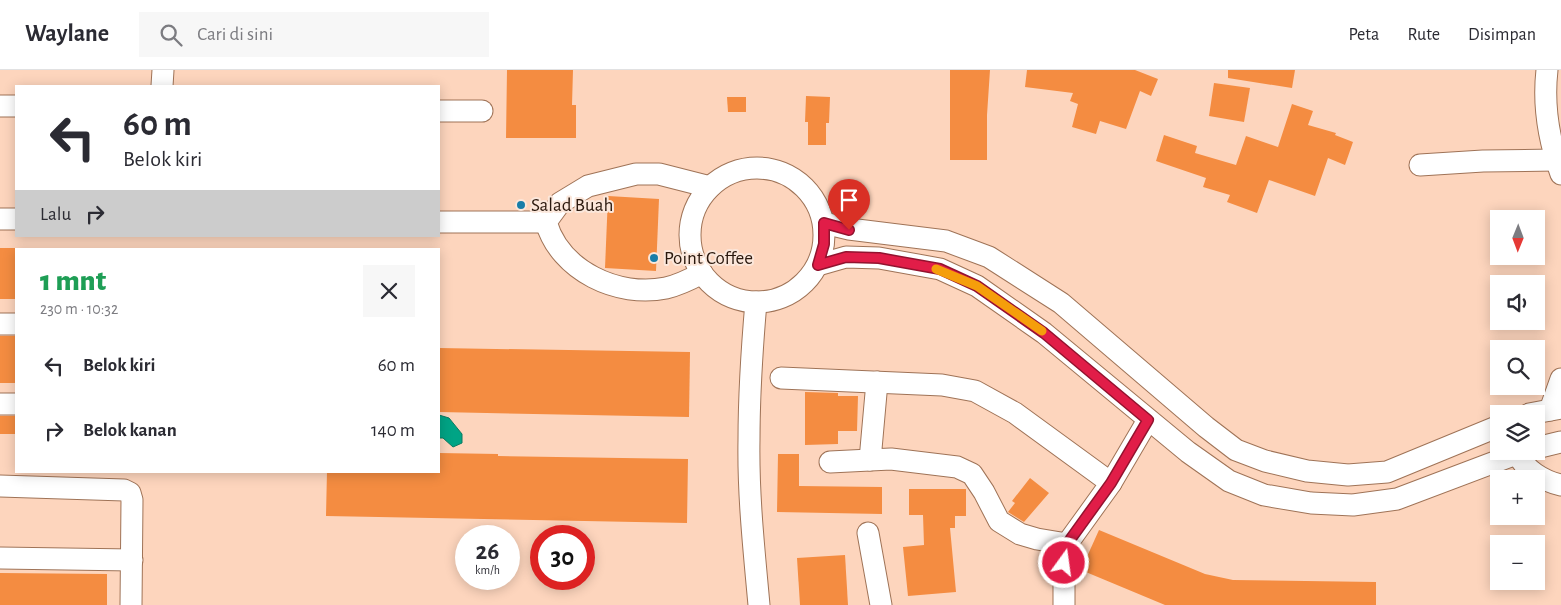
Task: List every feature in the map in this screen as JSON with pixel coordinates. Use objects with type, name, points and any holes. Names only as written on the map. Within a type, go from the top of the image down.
[{"type":"street","points":[[162,85],[163,70]]},
{"type":"street","points":[[1420,165],[1483,161],[1558,167],[1546,116],[1547,70]]},
{"type":"street","points":[[0,106],[15,106]]},
{"type":"street","points":[[440,111],[482,111]]},
{"type":"street","points":[[756,168],[775,170],[792,178],[807,190],[818,205],[824,223],[824,244],[818,265],[807,280],[792,292],[775,300],[756,302],[740,300],[712,285],[702,273],[694,256],[690,238],[692,219],[699,202],[710,187],[724,177],[739,171],[756,168]]},
{"type":"street","points":[[546,222],[560,203],[588,186],[636,174],[659,174],[710,187]]},
{"type":"street","points":[[0,219],[15,220]]},
{"type":"street","points":[[440,222],[546,222]]},
{"type":"street","points":[[546,222],[550,236],[559,250],[578,268],[594,278],[618,288],[638,290],[666,288],[702,273]]},
{"type":"street","points":[[824,223],[858,231],[946,241],[989,258],[1061,303],[1206,427],[1236,450],[1265,461],[1307,471],[1348,475],[1387,472],[1490,430]]},
{"type":"street","points":[[818,265],[846,257],[879,258],[940,269],[977,286],[1044,333],[1188,452],[1229,481],[1264,495],[1311,503],[1353,505],[1397,499],[1499,460]]},
{"type":"street","points":[[756,302],[751,360],[748,442],[752,525],[759,605]]},
{"type":"street","points":[[0,324],[15,324]]},
{"type":"street","points":[[781,378],[942,385],[975,391],[1015,413],[1111,483]]},
{"type":"street","points":[[1545,406],[1561,380]]},
{"type":"street","points":[[870,460],[877,382]]},
{"type":"street","points":[[0,404],[15,404]]},
{"type":"street","points":[[1064,605],[1064,563],[1067,544],[1111,483],[1148,420]]},
{"type":"street","points":[[1545,446],[1561,442]]},
{"type":"street","points":[[830,462],[891,459],[957,467],[972,474],[999,521],[1020,534],[1067,544]]},
{"type":"street","points":[[1520,460],[1533,472],[1551,483],[1561,485]]},
{"type":"street","points":[[0,486],[124,490],[130,493],[132,500],[131,605]]},
{"type":"street","points":[[868,533],[881,605]]},
{"type":"street","points":[[0,558],[132,560]]},
{"type":"water","points":[[440,415],[449,418],[462,434],[462,443],[453,447],[443,438],[440,438]]},
{"type":"building","points":[[507,70],[573,70],[572,105],[576,105],[576,138],[506,138]]},
{"type":"building","points":[[950,70],[990,70],[987,160],[950,160]]},
{"type":"building","points":[[1027,70],[1135,70],[1158,79],[1151,96],[1140,91],[1126,129],[1100,121],[1096,134],[1072,127],[1078,104],[1070,101],[1073,93],[1025,87]]},
{"type":"building","points":[[1228,70],[1295,70],[1292,88],[1228,78]]},
{"type":"building","points":[[1214,83],[1250,88],[1244,122],[1209,116]]},
{"type":"building","points":[[806,96],[830,97],[829,123],[826,123],[826,145],[808,145],[808,122],[805,122]]},
{"type":"building","points":[[727,97],[746,97],[746,112],[728,112]]},
{"type":"building","points":[[1292,104],[1313,111],[1308,125],[1336,133],[1335,135],[1353,142],[1345,165],[1328,158],[1315,196],[1269,180],[1257,213],[1227,202],[1230,195],[1203,187],[1206,178],[1156,161],[1164,135],[1197,146],[1195,153],[1236,165],[1246,136],[1278,147]]},
{"type":"building","points":[[608,196],[659,199],[656,271],[605,268]]},
{"type":"building","points":[[0,248],[15,248],[15,299],[0,299]]},
{"type":"building","points":[[0,336],[15,336],[15,383],[0,383]]},
{"type":"building","points":[[440,348],[690,352],[689,417],[440,412]]},
{"type":"building","points":[[805,392],[838,393],[838,396],[858,396],[857,431],[838,431],[838,444],[805,445]]},
{"type":"building","points":[[0,416],[15,416],[15,434],[0,434]]},
{"type":"building","points":[[440,453],[498,454],[498,456],[688,459],[687,523],[326,516],[327,473],[440,473]]},
{"type":"building","points":[[778,454],[799,454],[799,486],[882,487],[882,514],[777,512]]},
{"type":"building","points":[[1030,478],[1049,493],[1024,522],[1008,512],[1015,503],[1012,501]]},
{"type":"building","points":[[909,489],[966,489],[966,516],[955,516],[955,528],[950,528],[956,592],[908,596],[903,547],[924,545],[923,515],[909,515]]},
{"type":"building","points":[[1099,530],[1205,574],[1233,580],[1376,582],[1376,605],[1165,605],[1081,570]]},
{"type":"building","points":[[845,555],[848,605],[800,605],[797,558]]},
{"type":"building","points":[[0,573],[107,574],[107,605],[0,605]]},
{"type":"slow traffic","points":[[936,269],[940,269],[977,286],[1042,331]]},
{"type":"place","name":"Salad Buah","points":[[521,205]]},
{"type":"place","name":"Point Coffee","points":[[654,258]]},
{"type":"route","points":[[849,230],[824,223],[824,244],[818,265],[846,257],[879,258],[940,269],[977,286],[1044,333],[1148,420],[1111,483],[1067,544],[1064,563]]}]
